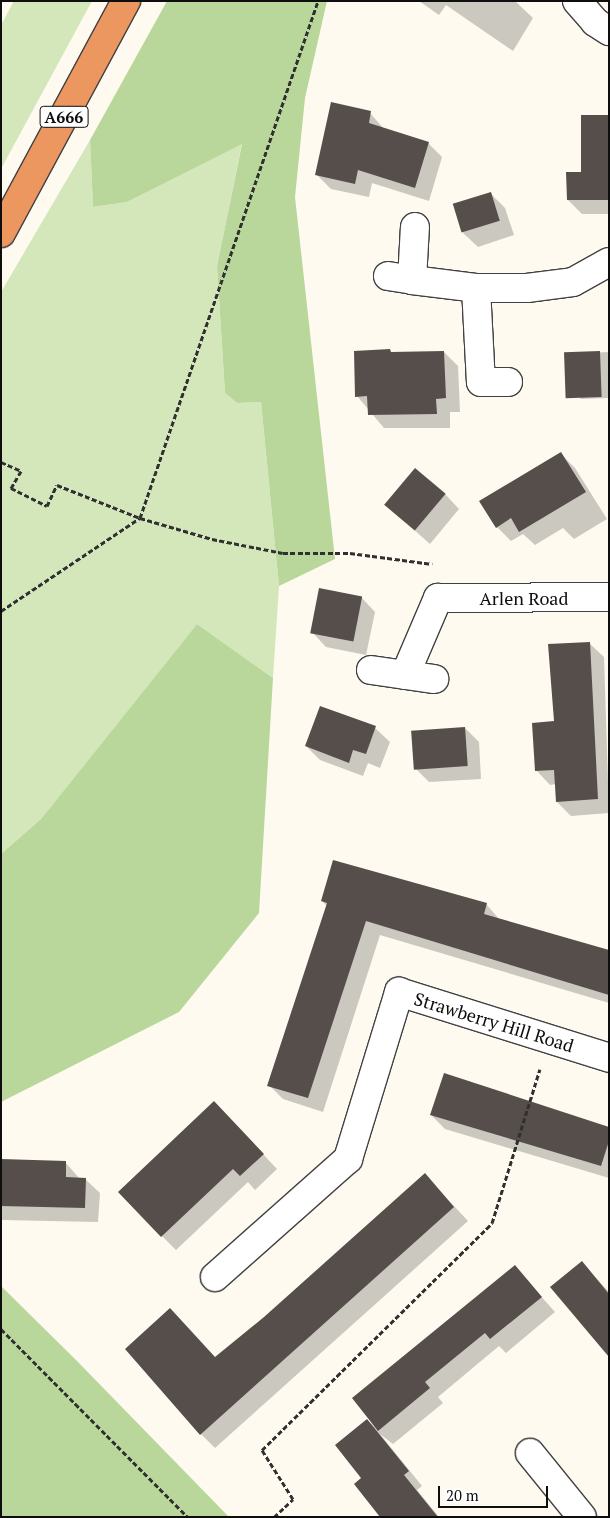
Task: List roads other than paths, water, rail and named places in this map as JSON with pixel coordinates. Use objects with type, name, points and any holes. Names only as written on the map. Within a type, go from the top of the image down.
[{"type":"highway","name":"A666","points":[[1,233],[126,1]]},
{"type":"street","points":[[577,1],[595,22],[609,31]]},
{"type":"street","points":[[415,226],[400,278],[476,288],[527,288],[573,282],[609,262]]},
{"type":"street","points":[[476,288],[481,382],[508,382]]},
{"type":"street","name":"Arlen Road","points":[[405,675],[438,598],[609,598]]},
{"type":"street","points":[[371,670],[434,679]]},
{"type":"street","name":"Strawberry Hill Road","points":[[215,1277],[348,1159],[399,992],[609,1058]]},
{"type":"street","points":[[530,1453],[582,1517]]}]
